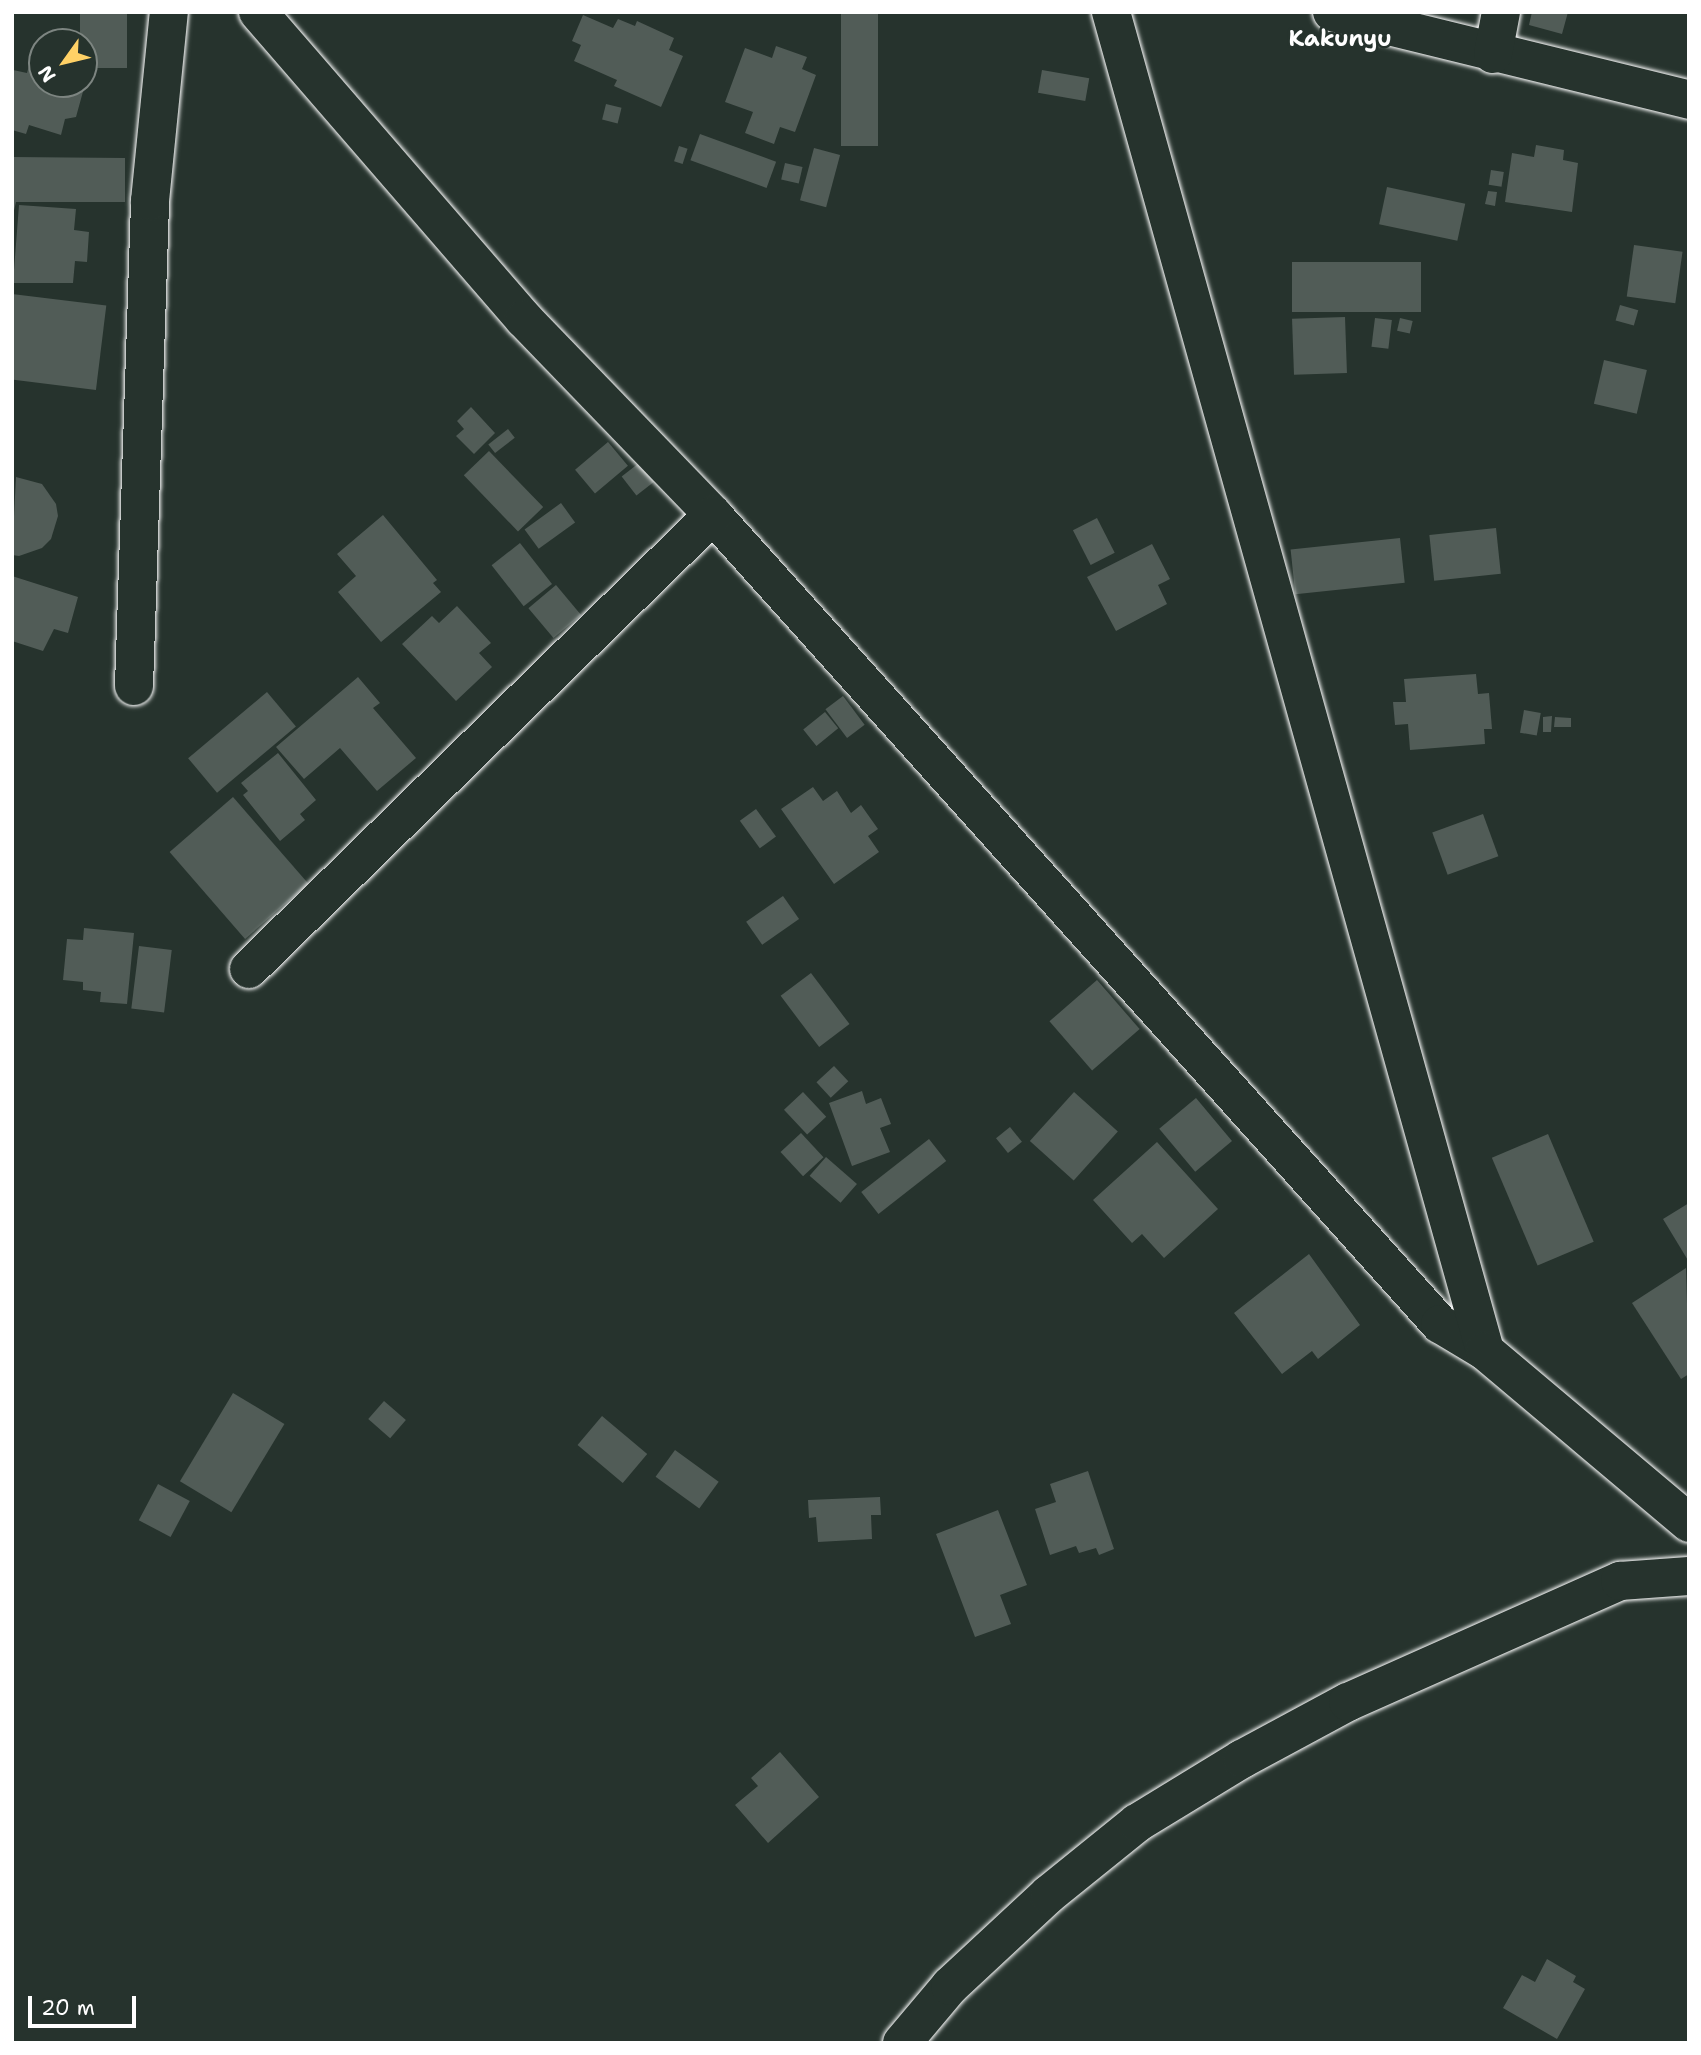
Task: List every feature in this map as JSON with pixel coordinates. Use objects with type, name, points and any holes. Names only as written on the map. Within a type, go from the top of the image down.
[{"type":"street","points":[[134,686],[150,201],[169,12]]},
{"type":"street","points":[[258,12],[524,319],[713,515],[1440,1324],[1485,1351],[1689,1523]]},
{"type":"street","points":[[1111,12],[1485,1351]]},
{"type":"street","points":[[1332,12],[1493,54],[1689,100]]},
{"type":"street","points":[[1493,54],[1500,12]]},
{"type":"street","points":[[249,969],[713,515]]},
{"type":"street","points":[[902,2043],[950,1986],[1049,1894],[1137,1824],[1242,1759],[1348,1702],[1620,1581],[1689,1576]]},
{"type":"building","points":[[80,12],[127,12],[127,68],[98,68],[98,28],[80,28]]},
{"type":"building","points":[[841,12],[878,12],[878,146],[841,146]]},
{"type":"building","points":[[1532,12],[1568,12],[1562,34],[1529,25]]},
{"type":"building","points":[[583,15],[613,28],[618,19],[635,26],[637,21],[674,38],[669,50],[683,56],[661,107],[614,86],[617,80],[574,61],[581,45],[572,41]]},
{"type":"building","points":[[776,46],[807,57],[802,69],[816,75],[795,132],[780,127],[774,144],[745,133],[753,112],[725,102],[745,48],[772,58]]},
{"type":"building","points":[[28,69],[28,98],[81,98],[76,117],[65,119],[61,135],[29,125],[26,134],[12,130],[13,70],[27,73]]},
{"type":"building","points":[[1042,70],[1089,78],[1085,101],[1038,93]]},
{"type":"building","points":[[606,104],[622,108],[618,123],[602,120]]},
{"type":"building","points":[[700,134],[776,162],[767,188],[690,160]]},
{"type":"building","points":[[1536,145],[1564,150],[1563,160],[1578,163],[1572,212],[1505,202],[1512,153],[1534,157]]},
{"type":"building","points":[[679,146],[688,149],[683,164],[674,161]]},
{"type":"building","points":[[814,148],[840,155],[826,207],[800,200]]},
{"type":"building","points":[[12,157],[125,158],[125,202],[16,202],[12,219]]},
{"type":"building","points":[[785,163],[803,167],[799,184],[781,180]]},
{"type":"building","points":[[1491,170],[1504,172],[1501,187],[1489,185]]},
{"type":"building","points":[[1387,187],[1465,204],[1457,241],[1379,224]]},
{"type":"building","points":[[1488,191],[1497,192],[1495,206],[1485,204]]},
{"type":"building","points":[[19,205],[76,209],[74,230],[89,232],[87,262],[75,261],[73,283],[13,283]]},
{"type":"building","points":[[1634,245],[1683,252],[1675,303],[1627,296]]},
{"type":"building","points":[[1292,262],[1421,262],[1421,312],[1292,312]]},
{"type":"building","points":[[12,294],[106,306],[96,390],[12,380]]},
{"type":"building","points":[[1620,305],[1638,310],[1634,326],[1616,320]]},
{"type":"building","points":[[1345,317],[1347,373],[1294,375],[1292,319]]},
{"type":"building","points":[[1375,318],[1392,320],[1388,349],[1371,347]]},
{"type":"building","points":[[1400,318],[1413,321],[1410,334],[1397,331]]},
{"type":"building","points":[[1604,360],[1647,370],[1637,414],[1594,404]]},
{"type":"building","points":[[471,407],[495,433],[474,454],[456,436],[464,429],[457,421]]},
{"type":"building","points":[[508,429],[515,438],[495,453],[488,444]]},
{"type":"building","points":[[608,442],[628,466],[595,493],[575,470]]},
{"type":"building","points":[[489,451],[543,507],[518,531],[464,475]]},
{"type":"building","points":[[639,463],[654,482],[636,495],[622,477]]},
{"type":"building","points":[[16,477],[42,484],[56,504],[58,516],[51,539],[42,548],[19,556],[12,555]]},
{"type":"building","points":[[561,503],[575,522],[539,549],[525,529]]},
{"type":"building","points":[[383,515],[437,580],[433,583],[441,592],[381,642],[338,592],[356,576],[337,554]]},
{"type":"building","points":[[1097,518],[1115,553],[1091,565],[1073,530]]},
{"type":"building","points":[[1496,528],[1501,574],[1434,581],[1429,535]]},
{"type":"building","points":[[1400,538],[1405,583],[1295,594],[1291,549]]},
{"type":"building","points":[[520,543],[552,584],[524,606],[492,565]]},
{"type":"building","points":[[1152,544],[1170,579],[1158,585],[1167,604],[1116,631],[1087,577]]},
{"type":"building","points":[[12,576],[78,597],[68,633],[54,629],[43,651],[12,641]]},
{"type":"building","points":[[556,585],[581,615],[553,638],[528,608]]},
{"type":"building","points":[[457,606],[491,643],[479,653],[492,667],[456,701],[402,644],[432,616],[439,623]]},
{"type":"building","points":[[1476,674],[1478,694],[1489,693],[1492,729],[1484,729],[1485,744],[1410,750],[1408,724],[1395,725],[1393,702],[1406,702],[1404,679]]},
{"type":"building","points":[[358,677],[380,703],[373,708],[416,758],[377,791],[340,748],[304,779],[276,747]]},
{"type":"building","points":[[267,692],[296,726],[217,793],[188,758]]},
{"type":"building","points":[[843,696],[865,725],[847,738],[825,709]]},
{"type":"building","points":[[1524,710],[1541,713],[1537,736],[1520,733]]},
{"type":"building","points":[[825,712],[838,728],[816,746],[803,730]]},
{"type":"building","points":[[1552,716],[1551,732],[1543,732],[1543,717]]},
{"type":"building","points":[[1555,717],[1571,718],[1571,727],[1554,727]]},
{"type":"building","points":[[278,753],[316,800],[300,814],[305,820],[280,841],[243,795],[248,791],[241,783]]},
{"type":"building","points":[[813,787],[823,801],[837,791],[851,813],[861,805],[878,829],[868,836],[879,852],[834,884],[781,809]]},
{"type":"building","points":[[233,797],[308,884],[245,939],[170,852]]},
{"type":"building","points":[[756,809],[776,837],[760,848],[740,821]]},
{"type":"building","points":[[1483,814],[1498,856],[1448,875],[1432,832]]},
{"type":"building","points":[[783,896],[799,919],[762,945],[746,922]]},
{"type":"building","points":[[84,928],[134,933],[127,1004],[100,1002],[101,992],[83,990],[83,982],[63,980],[67,939],[83,940]]},
{"type":"building","points":[[139,946],[172,950],[164,1013],[131,1009]]},
{"type":"building","points":[[811,973],[850,1024],[819,1047],[781,996]]},
{"type":"building","points":[[1097,980],[1140,1029],[1092,1070],[1049,1021]]},
{"type":"building","points":[[834,1066],[848,1081],[831,1098],[816,1082]]},
{"type":"building","points":[[862,1091],[866,1104],[881,1098],[891,1124],[880,1128],[890,1152],[852,1166],[829,1103]]},
{"type":"building","points":[[803,1092],[826,1117],[807,1135],[784,1110]]},
{"type":"building","points":[[1074,1092],[1118,1131],[1074,1181],[1030,1141]]},
{"type":"building","points":[[1196,1098],[1232,1141],[1195,1172],[1159,1129]]},
{"type":"building","points":[[1010,1127],[1022,1142],[1008,1153],[996,1138]]},
{"type":"building","points":[[801,1133],[824,1157],[803,1176],[781,1152]]},
{"type":"building","points":[[1548,1134],[1594,1242],[1538,1266],[1492,1158]]},
{"type":"building","points":[[929,1139],[946,1161],[878,1214],[861,1192]]},
{"type":"building","points":[[1157,1142],[1218,1209],[1164,1258],[1142,1234],[1132,1243],[1093,1200]]},
{"type":"building","points":[[826,1157],[857,1184],[841,1203],[810,1176]]},
{"type":"building","points":[[1689,1203],[1689,1262],[1663,1219]]},
{"type":"building","points":[[1309,1254],[1360,1325],[1318,1359],[1312,1351],[1282,1374],[1234,1313]]},
{"type":"building","points":[[1686,1268],[1689,1374],[1681,1379],[1632,1303]]},
{"type":"building","points":[[233,1393],[284,1424],[231,1512],[180,1481]]},
{"type":"building","points":[[384,1401],[406,1420],[390,1438],[368,1419]]},
{"type":"building","points":[[602,1416],[647,1454],[623,1483],[578,1445]]},
{"type":"building","points":[[675,1450],[719,1482],[699,1508],[656,1477]]},
{"type":"building","points":[[1088,1471],[1114,1549],[1099,1555],[1096,1548],[1079,1553],[1076,1546],[1050,1555],[1035,1509],[1056,1502],[1050,1484]]},
{"type":"building","points":[[158,1484],[190,1501],[171,1537],[139,1520]]},
{"type":"building","points":[[880,1497],[881,1515],[871,1515],[872,1539],[818,1542],[816,1517],[809,1518],[808,1500]]},
{"type":"building","points":[[998,1510],[1027,1585],[1000,1595],[1011,1624],[975,1637],[936,1534]]},
{"type":"building","points":[[780,1752],[819,1797],[768,1843],[735,1805],[758,1786],[751,1778]]},
{"type":"building","points":[[1547,1959],[1576,1976],[1573,1982],[1585,1989],[1557,2039],[1503,2008],[1522,1975],[1535,1982]]},
{"type":"district","name":"Kakunyu","points":[[1340,38]]}]
